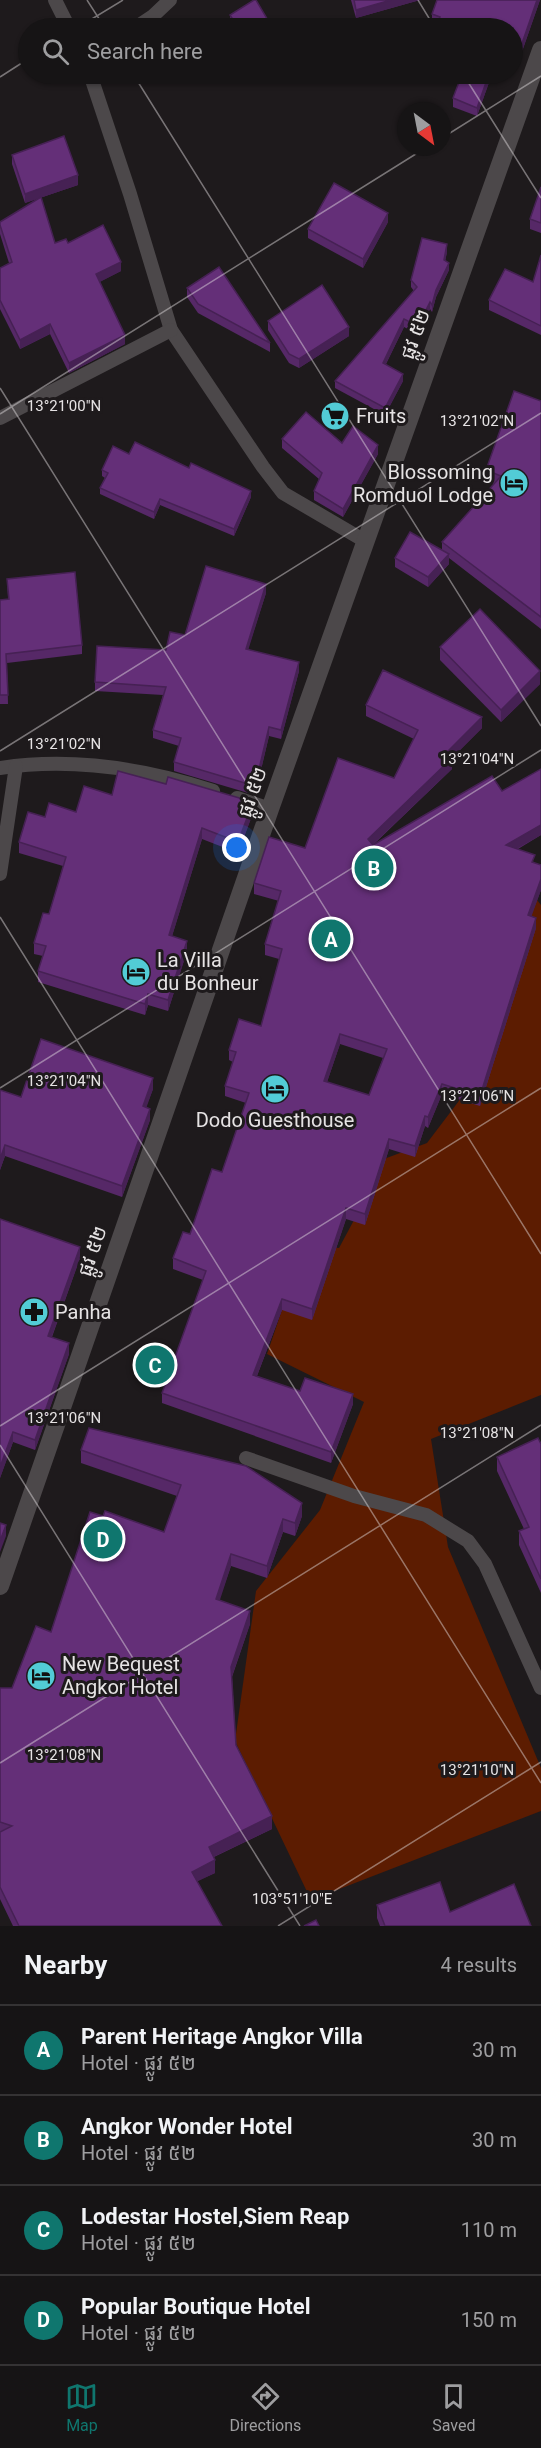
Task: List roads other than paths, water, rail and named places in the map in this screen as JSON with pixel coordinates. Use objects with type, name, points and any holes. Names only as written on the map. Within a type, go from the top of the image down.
[{"type":"main road","name":"ផ្លូវ ៥២","points":[[0,1586],[270,809],[541,50]]},
{"type":"lane","points":[[55,0],[64,18]]},
{"type":"lane","points":[[150,18],[170,0]]},
{"type":"lane","points":[[93,84],[130,194],[171,330],[283,493],[365,541]]},
{"type":"lane","points":[[0,418],[171,330]]},
{"type":"lane","points":[[0,768],[70,762],[111,766],[179,780],[270,809]]},
{"type":"lane","points":[[0,874],[16,766]]},
{"type":"lane","points":[[246,1458],[354,1497],[426,1515],[468,1541],[485,1564],[541,1688]]},
{"type":"place","name":"Fruits","points":[[335,416]]},
{"type":"place","name":"Blossoming Romduol Lodge","points":[[514,483]]},
{"type":"place","name":"Angkor Wonder Hotel","points":[[374,868]]},
{"type":"place","name":"Parent Heritage Angkor Villa","points":[[331,939]]},
{"type":"place","name":"La Villa du Bonheur","points":[[136,972]]},
{"type":"place","name":"Dodo Guesthouse","points":[[275,1089]]},
{"type":"place","name":"Panha","points":[[34,1312]]},
{"type":"place","name":"Lodestar Hostel,Siem Reap","points":[[155,1365]]},
{"type":"place","name":"Popular Boutique Hotel","points":[[103,1539]]},
{"type":"place","name":"New Bequest Angkor Hotel","points":[[41,1676]]}]
